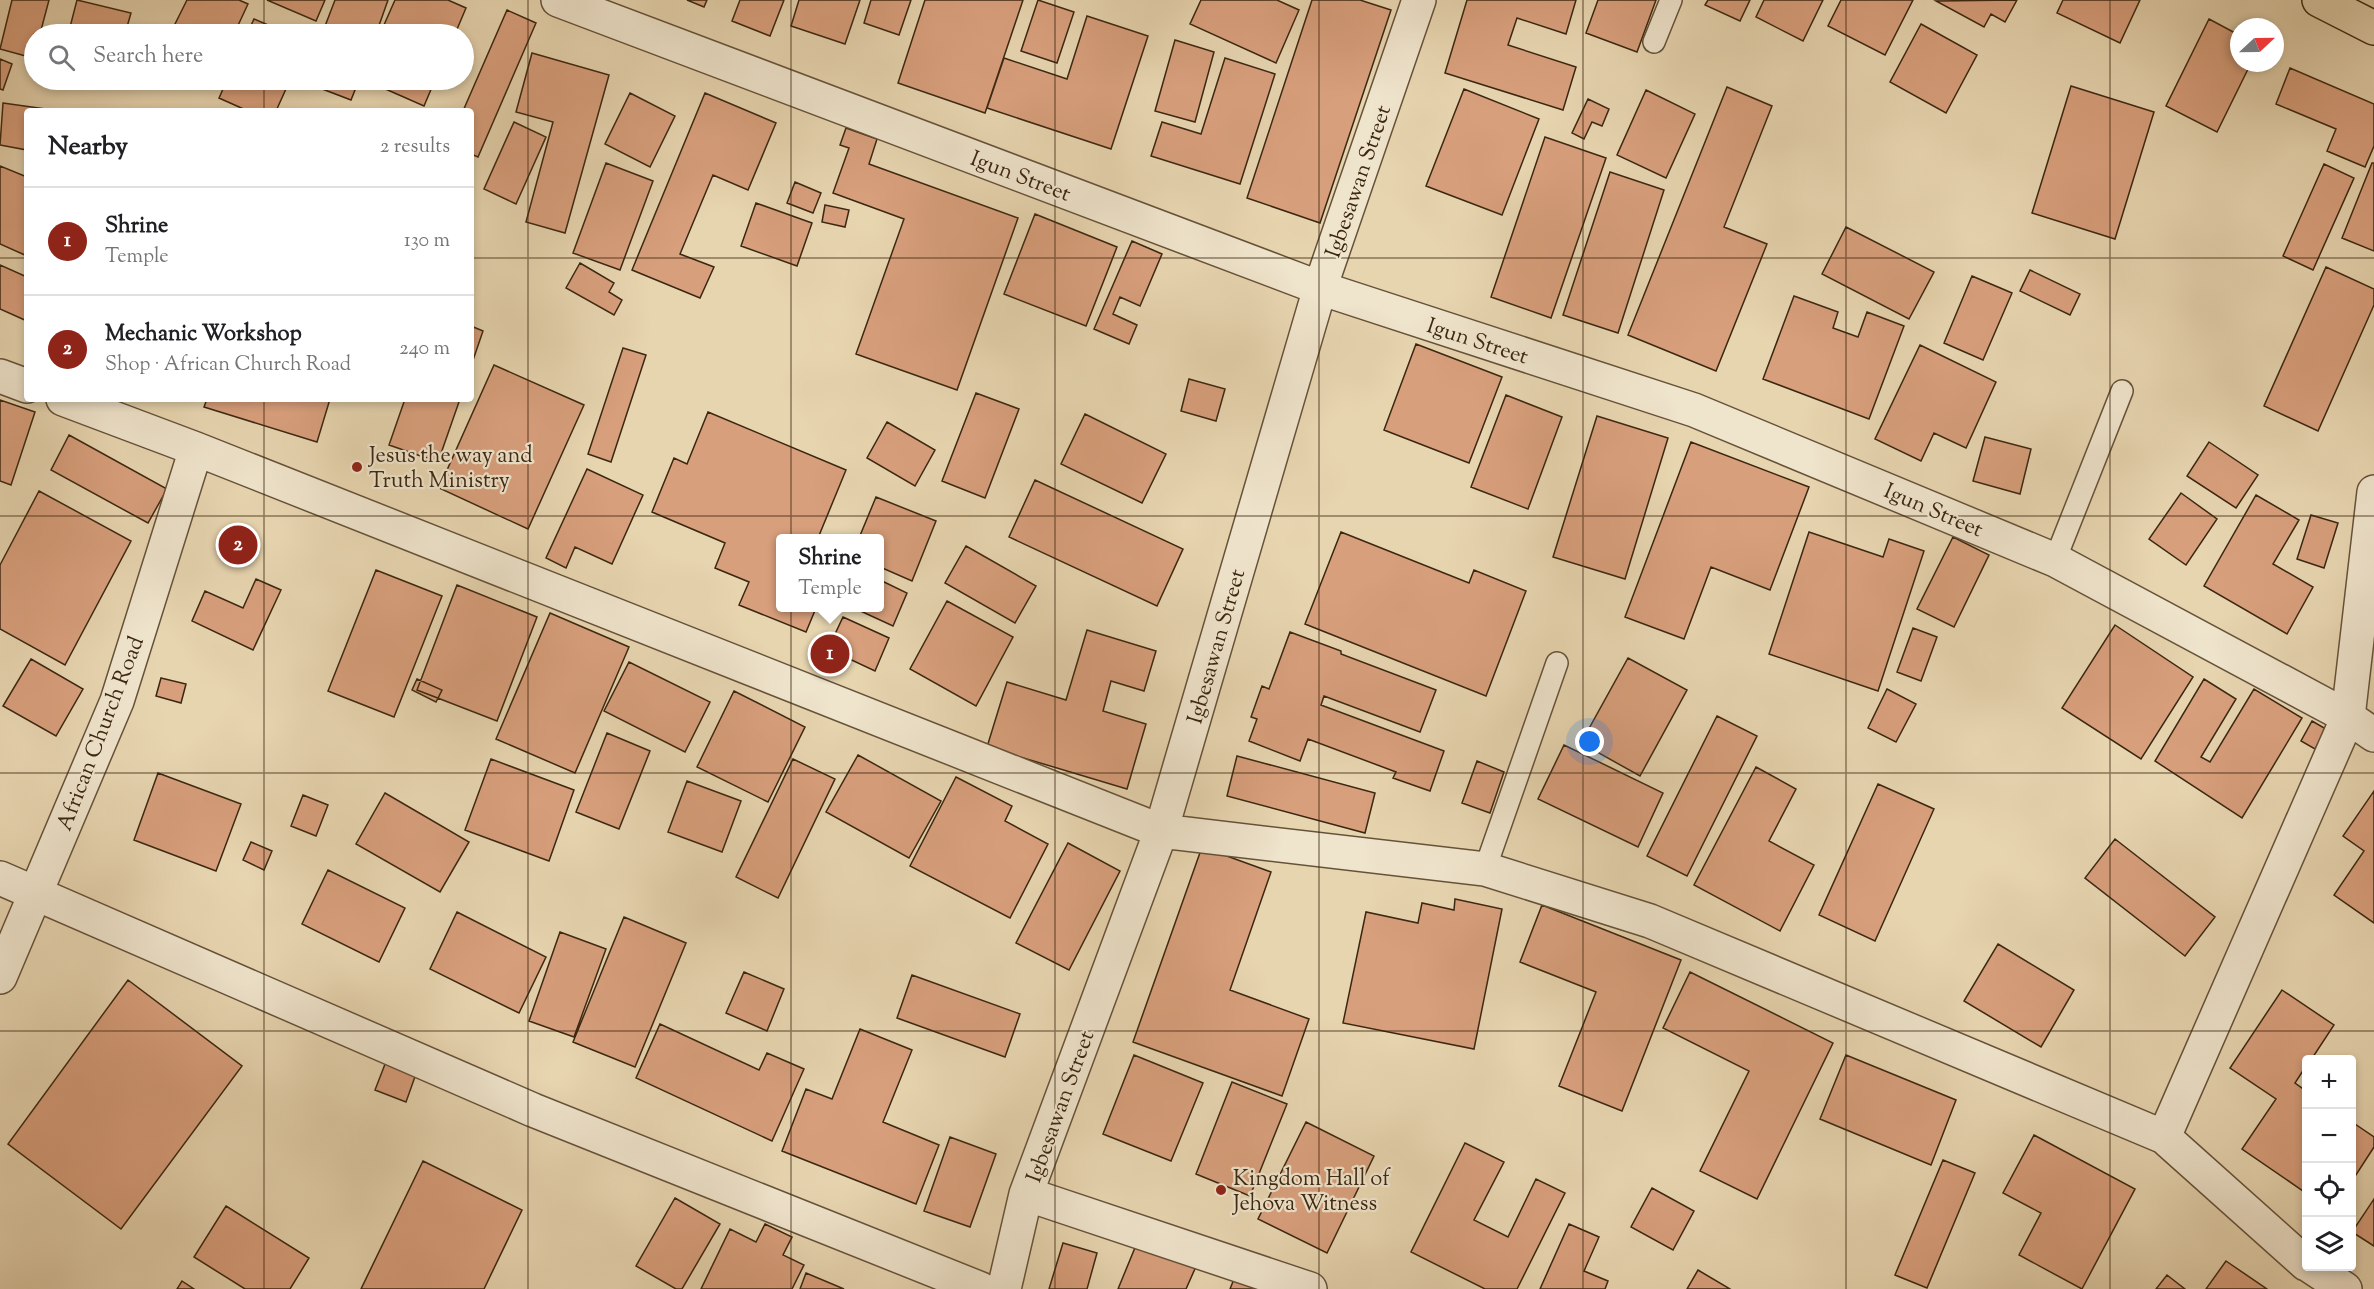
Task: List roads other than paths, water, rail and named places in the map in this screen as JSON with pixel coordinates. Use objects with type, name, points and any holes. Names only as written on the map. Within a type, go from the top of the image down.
[{"type":"highway","points":[[2319,0],[2374,28]]},
{"type":"street","name":"Igun Street","points":[[558,0],[1320,288],[1694,410],[2055,560],[2361,726]]},
{"type":"street","name":"Igbesawan Street","points":[[1004,1289],[1026,1194],[1161,831],[1320,288],[1419,0]]},
{"type":"street","points":[[0,376],[24,385]]},
{"type":"street","points":[[71,402],[196,449],[1161,831],[1485,869],[1650,921],[2164,1137],[2302,1261]]},
{"type":"street","name":"African Church Road","points":[[0,977],[117,701],[196,449]]},
{"type":"street","points":[[2164,1137],[2361,726],[2374,492]]},
{"type":"street","points":[[0,878],[533,1110],[981,1289]]},
{"type":"street","points":[[1026,1194],[1310,1289]]},
{"type":"street","points":[[2293,1289],[2305,1271]]},
{"type":"street","points":[[2316,1271],[2345,1289]]},
{"type":"lane","points":[[1654,42],[1671,0]]},
{"type":"lane","points":[[2055,560],[2122,391]]},
{"type":"lane","points":[[1485,869],[1557,663]]},
{"type":"place","name":"Jesus the way and Truth Ministry","points":[[357,467]]},
{"type":"place","name":"Mechanic Workshop","points":[[238,545]]},
{"type":"place","name":"Shrine","points":[[830,654]]},
{"type":"place","name":"Kingdom Hall of Jehova Witness","points":[[1221,1190]]}]
